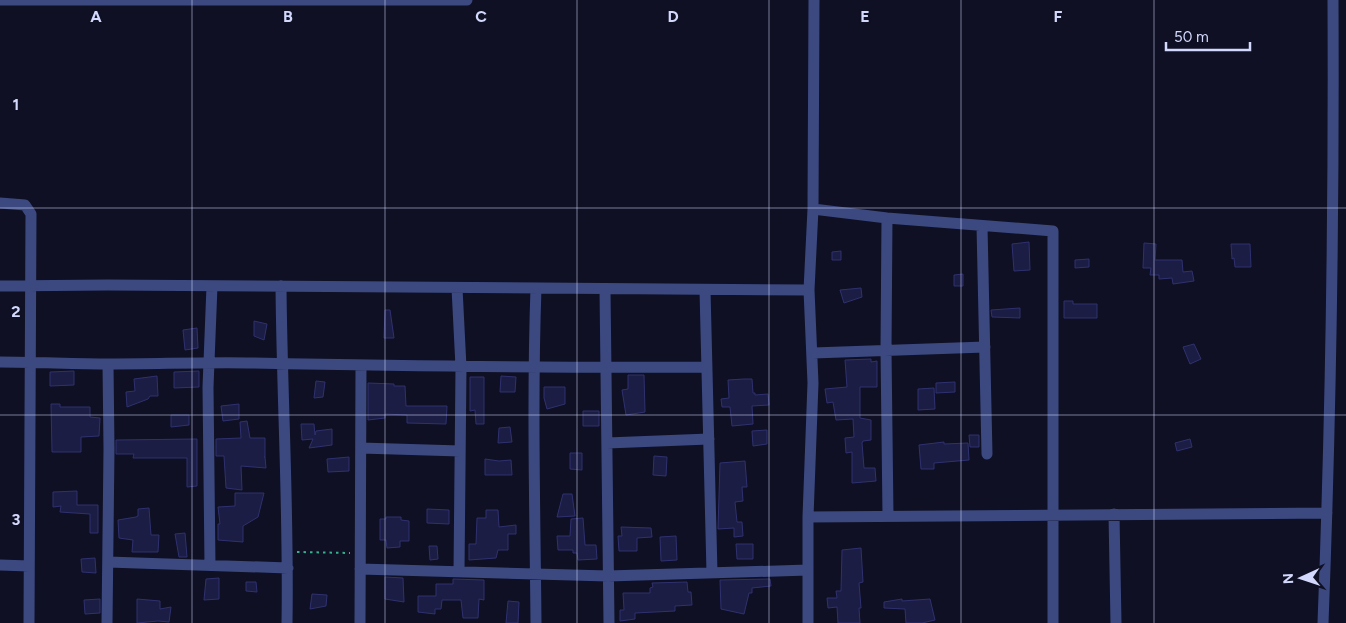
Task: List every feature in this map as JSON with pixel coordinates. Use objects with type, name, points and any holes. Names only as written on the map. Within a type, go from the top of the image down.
[{"type":"street","points":[[0,0],[467,0]]},
{"type":"street","points":[[808,623],[808,517],[813,393],[813,353],[809,290],[813,210],[814,0]]},
{"type":"street","points":[[1323,623],[1327,513],[1334,138],[1333,0]]},
{"type":"street","points":[[0,203],[26,205],[31,214],[29,623]]},
{"type":"street","points":[[813,210],[887,218],[1053,231],[1053,623]]},
{"type":"street","points":[[887,218],[888,516]]},
{"type":"street","points":[[982,226],[987,454]]},
{"type":"street","points":[[0,286],[809,290]]},
{"type":"street","points":[[210,566],[209,363],[212,286]]},
{"type":"street","points":[[281,286],[288,568],[286,623]]},
{"type":"street","points":[[457,288],[461,367],[459,572]]},
{"type":"street","points":[[536,288],[533,366],[536,623]]},
{"type":"street","points":[[605,289],[609,623]]},
{"type":"street","points":[[705,290],[712,573]]},
{"type":"street","points":[[813,353],[985,347]]},
{"type":"street","points":[[0,362],[461,367],[707,367]]},
{"type":"street","points":[[107,623],[108,364]]},
{"type":"street","points":[[360,623],[361,366]]},
{"type":"street","points":[[607,443],[709,439]]},
{"type":"street","points":[[360,448],[460,451]]},
{"type":"street","points":[[808,517],[1327,513]]},
{"type":"street","points":[[1114,514],[1116,623]]},
{"type":"street","points":[[108,562],[288,568]]},
{"type":"street","points":[[0,565],[29,566]]},
{"type":"street","points":[[360,569],[608,576],[808,570]]},
{"type":"path","points":[[287,552],[360,553]]},
{"type":"building","points":[[1029,242],[1030,270],[1014,271],[1012,244]]},
{"type":"building","points":[[1144,243],[1156,244],[1155,260],[1182,260],[1183,272],[1192,271],[1194,281],[1173,284],[1172,278],[1159,279],[1159,275],[1150,275],[1151,268],[1143,268]]},
{"type":"building","points":[[1231,244],[1250,244],[1251,267],[1235,267],[1234,258],[1232,259]]},
{"type":"building","points":[[841,251],[841,260],[832,260],[832,252]]},
{"type":"building","points":[[1089,259],[1089,267],[1075,268],[1075,260]]},
{"type":"building","points":[[963,274],[963,286],[954,286],[954,275]]},
{"type":"building","points":[[861,288],[862,297],[844,303],[840,290]]},
{"type":"building","points":[[1064,301],[1073,301],[1073,304],[1097,304],[1097,318],[1064,318]]},
{"type":"building","points":[[1020,308],[1020,318],[992,317],[991,310]]},
{"type":"building","points":[[385,310],[390,310],[394,338],[384,338]]},
{"type":"building","points":[[254,321],[267,324],[264,340],[254,336]]},
{"type":"building","points":[[197,328],[198,348],[185,350],[183,330]]},
{"type":"building","points":[[1194,344],[1201,359],[1190,364],[1183,347]]},
{"type":"building","points":[[871,359],[871,362],[877,361],[877,387],[860,387],[860,418],[871,420],[871,440],[863,441],[862,443],[864,468],[875,468],[876,481],[852,483],[852,452],[846,453],[845,438],[854,437],[853,419],[836,420],[833,402],[827,403],[825,389],[847,387],[845,360]]},
{"type":"building","points":[[74,371],[74,385],[50,386],[50,372]]},
{"type":"building","points":[[199,371],[199,387],[174,388],[174,372]]},
{"type":"building","points":[[628,375],[644,375],[645,412],[626,415],[622,390],[628,389]]},
{"type":"building","points":[[157,376],[158,396],[150,396],[148,399],[127,407],[126,392],[135,391],[134,379]]},
{"type":"building","points":[[501,376],[516,377],[515,392],[500,392]]},
{"type":"building","points":[[470,377],[484,377],[484,424],[476,424],[475,410],[470,411]]},
{"type":"building","points":[[752,379],[753,393],[755,395],[768,394],[769,405],[752,406],[753,424],[732,426],[730,407],[722,407],[721,399],[729,398],[728,380]]},
{"type":"building","points":[[316,381],[325,382],[323,397],[314,398]]},
{"type":"building","points":[[955,382],[955,392],[936,393],[936,383]]},
{"type":"building","points":[[368,383],[405,386],[406,406],[447,406],[446,424],[407,423],[407,415],[385,414],[385,418],[368,420]]},
{"type":"building","points":[[544,387],[565,387],[565,404],[547,409]]},
{"type":"building","points":[[934,388],[935,409],[918,410],[918,389]]},
{"type":"building","points":[[51,404],[60,404],[60,407],[90,407],[90,417],[100,418],[99,436],[81,437],[81,452],[52,452]]},
{"type":"building","points":[[239,404],[239,419],[223,421],[221,406]]},
{"type":"building","points":[[583,411],[599,411],[599,426],[583,426]]},
{"type":"building","points":[[171,415],[189,415],[189,425],[171,427]]},
{"type":"building","points":[[247,421],[250,438],[265,438],[266,468],[241,466],[242,490],[226,488],[224,456],[216,456],[216,439],[241,438],[240,422]]},
{"type":"building","points":[[301,424],[314,424],[315,435],[316,431],[332,429],[332,445],[309,448],[313,439],[302,440]]},
{"type":"building","points":[[510,427],[512,442],[498,443],[499,428]]},
{"type":"building","points":[[767,430],[767,444],[753,446],[752,431]]},
{"type":"building","points":[[969,435],[979,435],[979,447],[970,447]]},
{"type":"building","points":[[197,439],[197,486],[187,487],[187,458],[133,458],[134,454],[116,454],[116,440]]},
{"type":"building","points":[[1190,439],[1192,447],[1177,451],[1175,443]]},
{"type":"building","points":[[944,442],[944,444],[968,443],[969,460],[934,463],[934,469],[921,469],[919,445]]},
{"type":"building","points":[[570,453],[582,453],[582,470],[570,469]]},
{"type":"building","points":[[654,456],[667,457],[666,476],[653,475]]},
{"type":"building","points":[[349,457],[349,471],[328,472],[327,459]]},
{"type":"building","points":[[485,459],[511,460],[512,475],[485,475]]},
{"type":"building","points":[[745,461],[747,487],[742,487],[743,501],[735,502],[737,522],[742,522],[743,536],[734,537],[734,528],[718,529],[720,463]]},
{"type":"building","points":[[77,491],[77,505],[98,505],[98,533],[90,533],[90,514],[60,512],[61,506],[53,507],[53,492]]},
{"type":"building","points":[[235,493],[264,493],[258,517],[243,526],[243,542],[218,540],[218,524],[220,524],[218,507],[235,506]]},
{"type":"building","points":[[563,494],[572,494],[575,516],[557,517]]},
{"type":"building","points":[[149,508],[151,535],[159,535],[158,552],[132,552],[133,540],[119,538],[118,520],[136,517],[138,516],[138,509]]},
{"type":"building","points":[[427,509],[449,510],[449,524],[427,523]]},
{"type":"building","points":[[486,510],[498,510],[499,527],[516,525],[516,534],[508,534],[508,550],[498,550],[496,558],[469,560],[469,544],[476,544],[477,518],[486,518]]},
{"type":"building","points":[[386,517],[401,517],[401,520],[409,521],[409,541],[400,541],[400,547],[387,548],[386,540],[380,540],[380,519],[386,519]]},
{"type":"building","points":[[583,518],[585,545],[596,545],[597,559],[578,560],[577,553],[573,553],[573,550],[558,550],[557,536],[570,536],[571,519]]},
{"type":"building","points":[[621,527],[651,528],[652,537],[637,538],[637,551],[619,551],[618,536],[622,536]]},
{"type":"building","points":[[185,533],[187,557],[179,557],[175,534]]},
{"type":"building","points":[[676,536],[677,560],[661,561],[660,537]]},
{"type":"building","points":[[736,544],[753,544],[753,559],[737,559]]},
{"type":"building","points":[[429,546],[437,546],[438,559],[430,560]]},
{"type":"building","points":[[861,548],[863,582],[859,583],[860,623],[838,623],[837,607],[828,608],[827,598],[837,598],[836,591],[841,591],[842,550]]},
{"type":"building","points":[[95,558],[96,573],[82,572],[81,559]]},
{"type":"building","points":[[385,577],[403,578],[404,602],[385,599]]},
{"type":"building","points":[[219,578],[219,599],[204,600],[206,579]]},
{"type":"building","points":[[453,579],[484,580],[484,600],[479,599],[478,618],[463,618],[461,600],[442,600],[441,609],[435,609],[435,614],[418,612],[418,596],[436,596],[436,584],[453,584]]},
{"type":"building","points":[[770,579],[771,586],[752,588],[744,614],[721,609],[720,580]]},
{"type":"building","points":[[246,582],[256,582],[257,592],[246,591]]},
{"type":"building","points":[[687,582],[688,592],[691,592],[692,605],[675,606],[675,611],[635,613],[635,619],[620,621],[620,610],[624,610],[623,593],[650,593],[650,588],[653,587],[652,583]]},
{"type":"building","points":[[312,594],[327,595],[326,606],[310,609]]},
{"type":"building","points":[[100,599],[100,613],[85,614],[84,600]]},
{"type":"building","points":[[137,599],[160,601],[160,609],[171,607],[169,622],[137,623]]},
{"type":"building","points":[[902,599],[902,601],[930,599],[935,620],[922,623],[906,623],[905,609],[884,608],[884,602]]},
{"type":"building","points":[[508,601],[519,602],[518,623],[506,623]]}]
